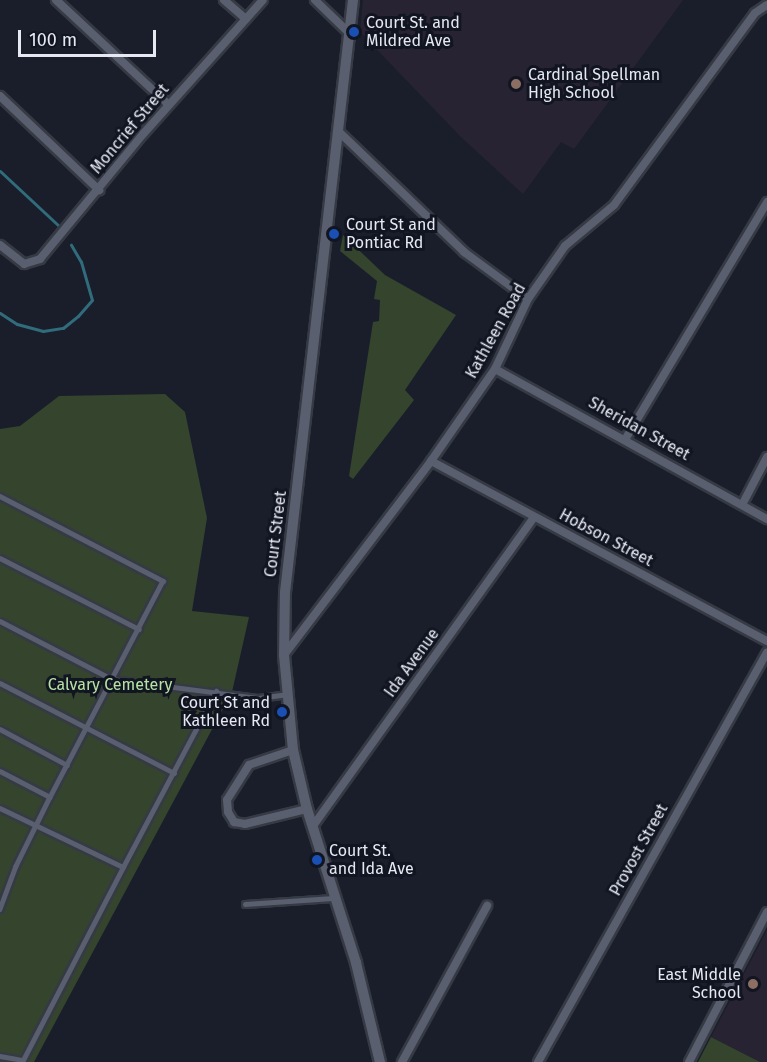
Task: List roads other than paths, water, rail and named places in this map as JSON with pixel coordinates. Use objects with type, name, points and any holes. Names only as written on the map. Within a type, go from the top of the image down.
[{"type":"street","points":[[56,0],[169,105]]},
{"type":"street","points":[[224,0],[246,19]]},
{"type":"street","name":"Moncrief Street","points":[[0,245],[24,264],[40,259],[169,105],[263,0]]},
{"type":"street","points":[[315,0],[349,33]]},
{"type":"street","name":"Court Street","points":[[353,0],[285,592],[284,655],[293,750],[307,809],[336,897],[380,1062]]},
{"type":"street","name":"Kathleen Road","points":[[284,655],[431,461],[495,369],[528,299],[566,246],[614,205],[755,13],[767,4]]},
{"type":"street","points":[[0,96],[99,190]]},
{"type":"street","points":[[338,131],[464,252],[528,299]]},
{"type":"street","points":[[626,438],[767,202]]},
{"type":"street","name":"Sheridan Street","points":[[495,369],[626,438],[743,503],[767,519]]},
{"type":"street","points":[[743,503],[767,457]]},
{"type":"street","name":"Hobson Street","points":[[431,461],[767,641]]},
{"type":"street","name":"Ida Avenue","points":[[313,826],[534,517]]},
{"type":"street","name":"Provost Street","points":[[538,1062],[767,653]]},
{"type":"street","points":[[293,750],[249,765],[227,800],[228,812],[234,822],[245,824],[307,809]]},
{"type":"street","points":[[402,1062],[487,906]]},
{"type":"street","points":[[689,1062],[767,912]]},
{"type":"lane","points":[[0,496],[163,581],[50,797],[16,866],[0,909]]},
{"type":"lane","points":[[0,558],[139,629]]},
{"type":"lane","points":[[0,621],[112,679],[259,698],[286,694]]},
{"type":"lane","points":[[0,683],[174,773]]},
{"type":"lane","points":[[0,1056],[22,1061],[216,692]]},
{"type":"lane","points":[[0,729],[67,765]]},
{"type":"lane","points":[[0,771],[50,797]]},
{"type":"lane","points":[[0,808],[123,867]]},
{"type":"lane","points":[[244,903],[336,897]]},
{"type":"waterway","points":[[0,171],[59,226]]},
{"type":"waterway","points":[[0,313],[17,324],[43,331],[63,328],[78,316],[92,300],[81,262],[71,245]]},
{"type":"place","name":"Court St. and Mildred Ave","points":[[354,32]]},
{"type":"place","name":"Cardinal Spellman High School","points":[[516,84]]},
{"type":"place","name":"Court St and Pontiac Rd","points":[[334,234]]},
{"type":"place","name":"Court St and Kathleen Rd","points":[[282,712]]},
{"type":"place","name":"Court St. and Ida Ave","points":[[317,860]]},
{"type":"place","name":"East Middle School","points":[[753,984]]},
{"type":"park label","name":"Calvary Cemetery","points":[[110,685]]}]
